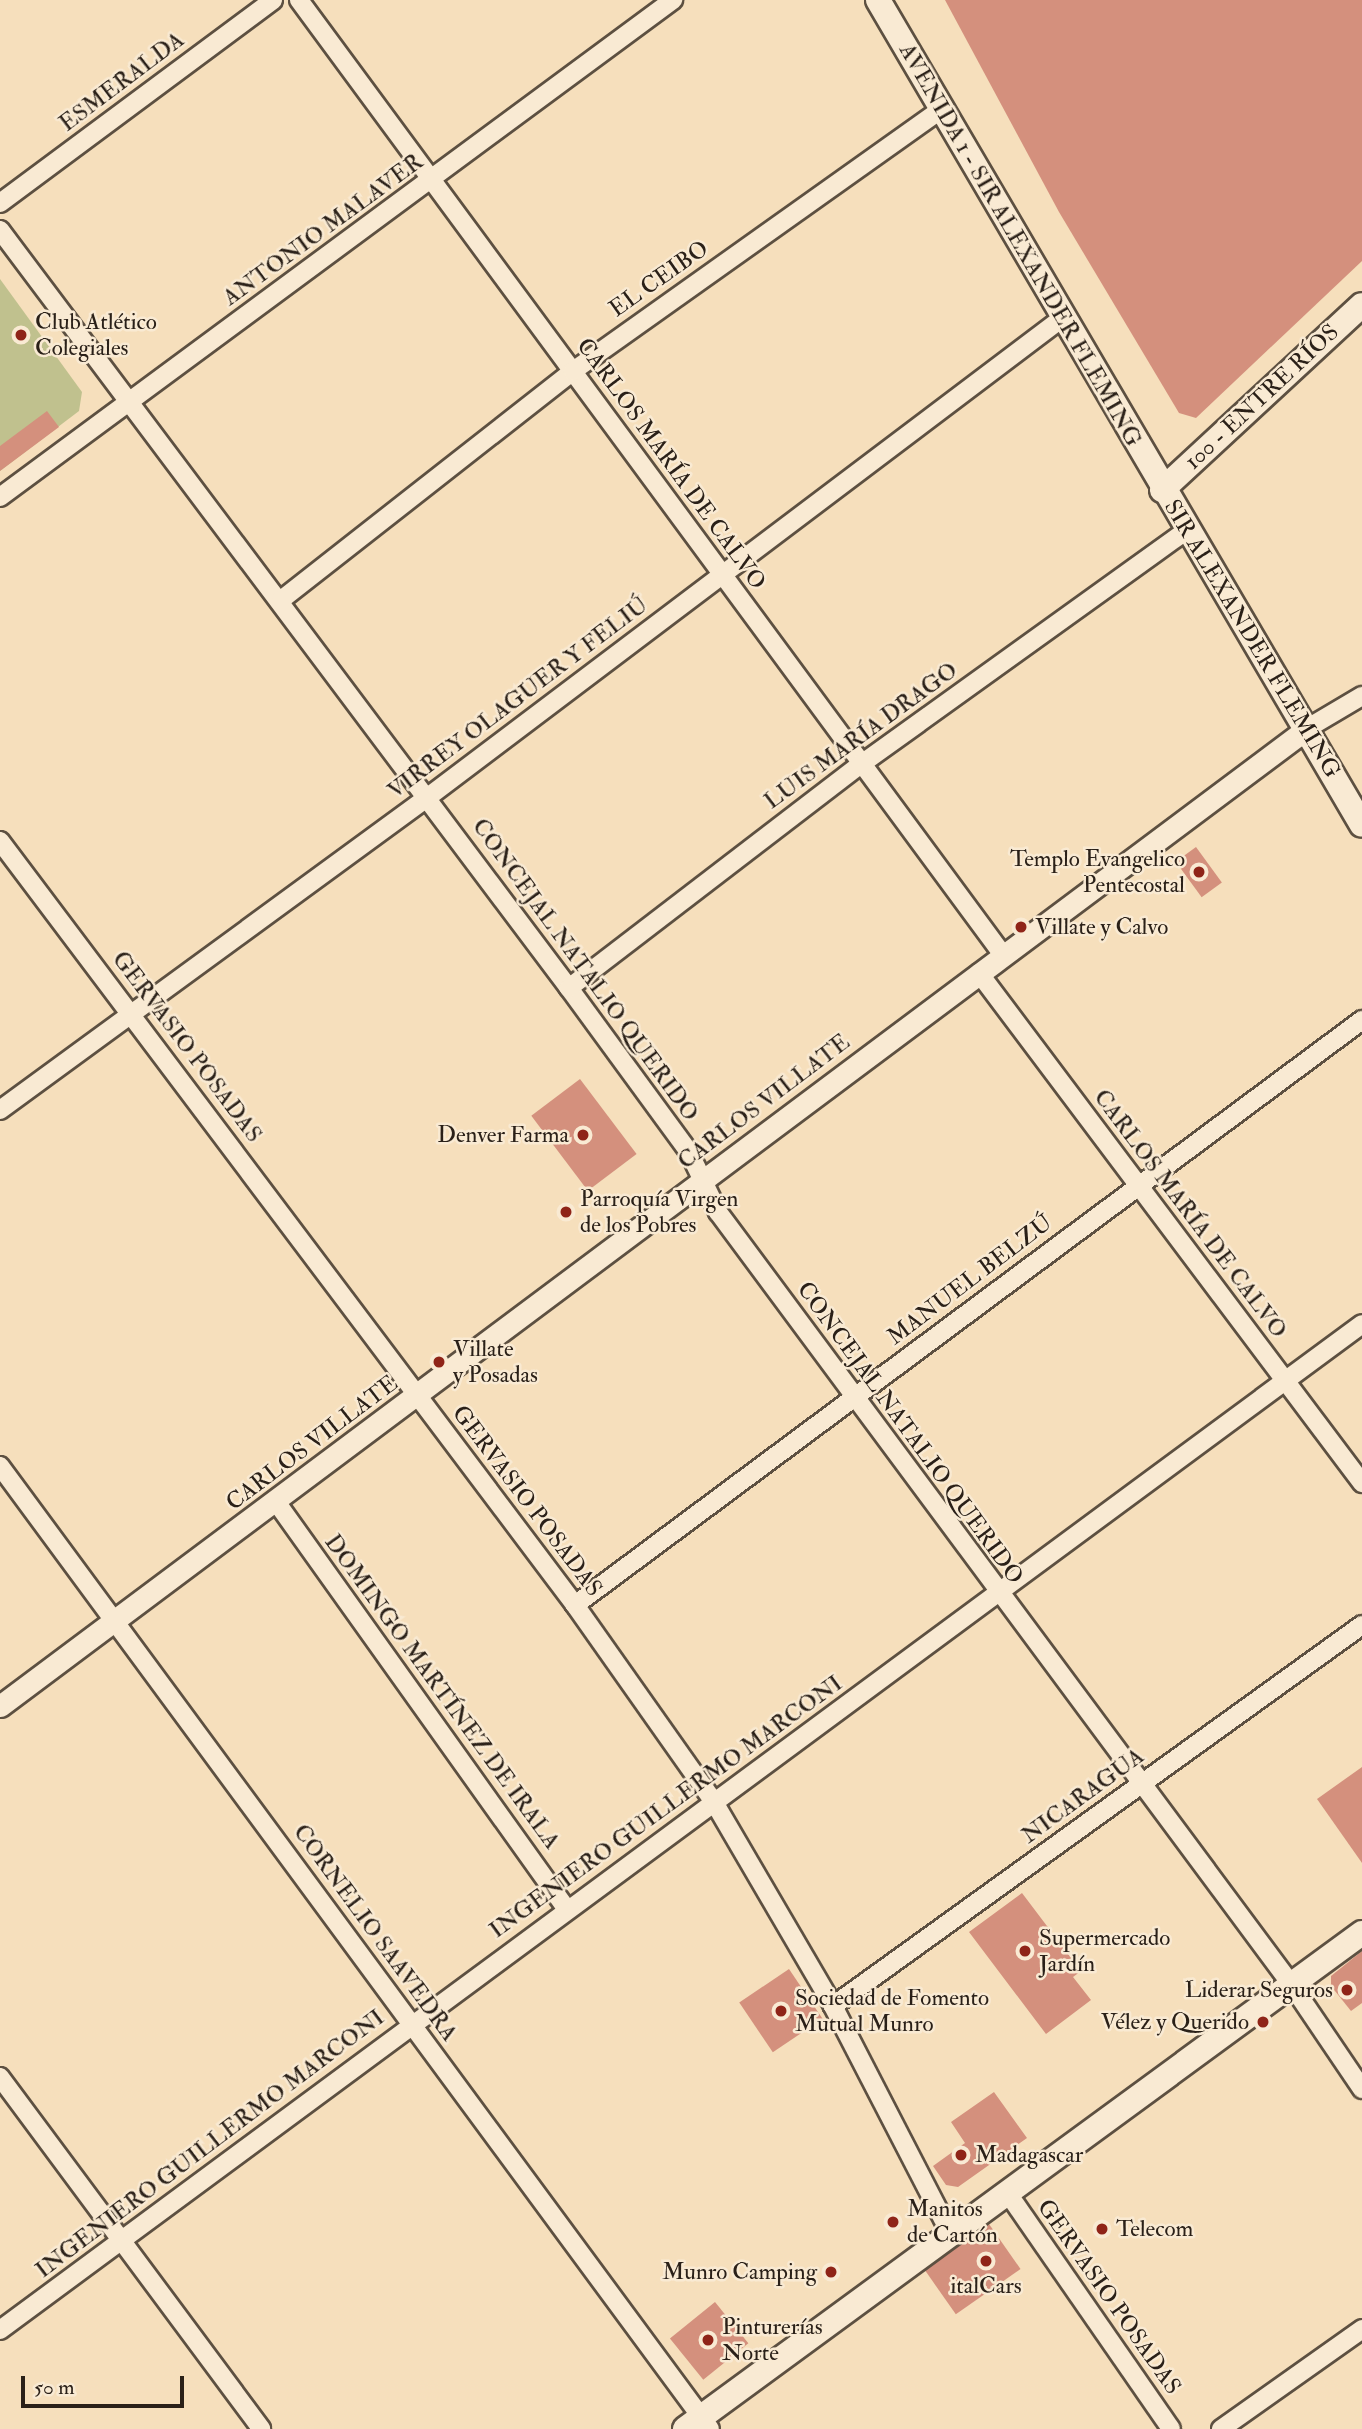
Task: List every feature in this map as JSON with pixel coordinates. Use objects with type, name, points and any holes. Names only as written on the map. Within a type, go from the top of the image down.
[{"type":"main road","name":"AVENIDA 1 - SIR ALEXANDER FLEMING","points":[[878,0],[1162,490]]},
{"type":"main road","name":"100 - ENTRE RÍOS","points":[[1162,490],[1362,305]]},
{"type":"main road","name":"SIR ALEXANDER FLEMING","points":[[1162,490],[1308,728],[1362,825]]},
{"type":"main road","points":[[699,2425],[950,2233],[1362,1933]]},
{"type":"street","name":"ESMERALDA","points":[[0,204],[273,0]]},
{"type":"street","name":"CARLOS MARÍA DE CALVO","points":[[299,0],[435,178],[721,576],[1003,955]]},
{"type":"street","name":"ANTONIO MALAVER","points":[[0,497],[673,0]]},
{"type":"street","name":"EL CEIBO","points":[[281,600],[573,371],[940,110]]},
{"type":"street","name":"CONCEJAL NATALIO QUERIDO","points":[[0,230],[281,600],[569,988],[704,1179],[718,1212],[997,1594],[1291,1984],[1362,2088]]},
{"type":"street","name":"VIRREY OLAGUER Y FELIÚ","points":[[0,1110],[428,797],[1061,319]]},
{"type":"street","name":"LUIS MARÍA DRAGO","points":[[569,988],[860,765],[1186,530]]},
{"type":"street","name":"CARLOS VILLATE","points":[[0,1706],[277,1503],[704,1179],[1308,728],[1362,696]]},
{"type":"street","name":"GERVASIO POSADAS","points":[[0,841],[575,1605],[714,1802],[833,2006],[950,2233]]},
{"type":"street","name":"CARLOS MARÍA DE CALVO","points":[[979,973],[1362,1483]]},
{"type":"street","name":"MANUEL BELZÚ","points":[[575,1605],[1362,1020]]},
{"type":"street","name":"INGENIERO GUILLERMO MARCONI","points":[[0,2330],[1362,1324]]},
{"type":"street","name":"CORNELIO SAAVEDRA","points":[[0,1466],[116,1620],[699,2425]]},
{"type":"street","name":"DOMINGO MARTÍNEZ DE IRALA","points":[[277,1503],[567,1910]]},
{"type":"street","name":"NICARAGUA","points":[[833,2006],[1362,1625]]},
{"type":"street","points":[[0,2077],[261,2429]]},
{"type":"street","name":"GERVASIO POSADAS","points":[[1007,2192],[1171,2429]]},
{"type":"street","points":[[1220,2429],[1362,2329]]},
{"type":"green space","name":"Club Atlético Colegiales","points":[[0,279],[82,392],[79,411],[0,471]]},
{"type":"building","points":[[945,0],[1362,0],[1362,261],[1196,418],[1179,413],[1059,212]]},
{"type":"building","points":[[47,411],[59,427],[0,471],[0,446]]},
{"type":"building","name":"Templo Evangelico Pentecostal","points":[[1196,847],[1222,883],[1202,897],[1176,862]]},
{"type":"building","name":"Denver Farma","points":[[580,1079],[637,1154],[588,1191],[531,1116]]},
{"type":"building","points":[[1362,1767],[1362,1863],[1317,1799]]},
{"type":"building","name":"Supermercado Jardín","points":[[1022,1893],[1081,1971],[1073,1977],[1091,2000],[1046,2034],[969,1932]]},
{"type":"building","points":[[1362,1951],[1362,2003],[1351,2011],[1331,1986],[1331,1976]]},
{"type":"building","name":"Sociedad de Fomento Mutual Munro","points":[[789,1969],[823,2019],[773,2052],[739,2003]]},
{"type":"building","points":[[994,2092],[1027,2138],[958,2187],[946,2185],[933,2166],[965,2143],[951,2122]]},
{"type":"building","points":[[989,2224],[1021,2269],[956,2314],[924,2269]]},
{"type":"building","name":"Pinturerías Norte","points":[[715,2302],[748,2343],[703,2380],[670,2339]]},
{"type":"place","name":"Club Atlético Colegiales","points":[[21,335]]},
{"type":"place","name":"Templo Evangelico Pentecostal","points":[[1199,872]]},
{"type":"place","name":"Villate y Calvo","points":[[1021,927]]},
{"type":"place","name":"Denver Farma","points":[[583,1135]]},
{"type":"place","name":"Parroquía Virgen de los Pobres","points":[[566,1212]]},
{"type":"place","name":"Villate y Posadas","points":[[439,1362]]},
{"type":"place","name":"Supermercado Jardín","points":[[1025,1951]]},
{"type":"place","name":"Liderar Seguros","points":[[1347,1990]]},
{"type":"place","name":"Sociedad de Fomento Mutual Munro","points":[[781,2011]]},
{"type":"place","name":"Vélez y Querido","points":[[1263,2022]]},
{"type":"place","name":"Madagascar","points":[[961,2155]]},
{"type":"place","name":"Manitos de Cartón","points":[[893,2222]]},
{"type":"place","name":"Telecom","points":[[1102,2229]]},
{"type":"place","name":"italCars","points":[[986,2261]]},
{"type":"place","name":"Munro Camping","points":[[831,2272]]},
{"type":"place","name":"Pinturerías Norte","points":[[708,2340]]}]
